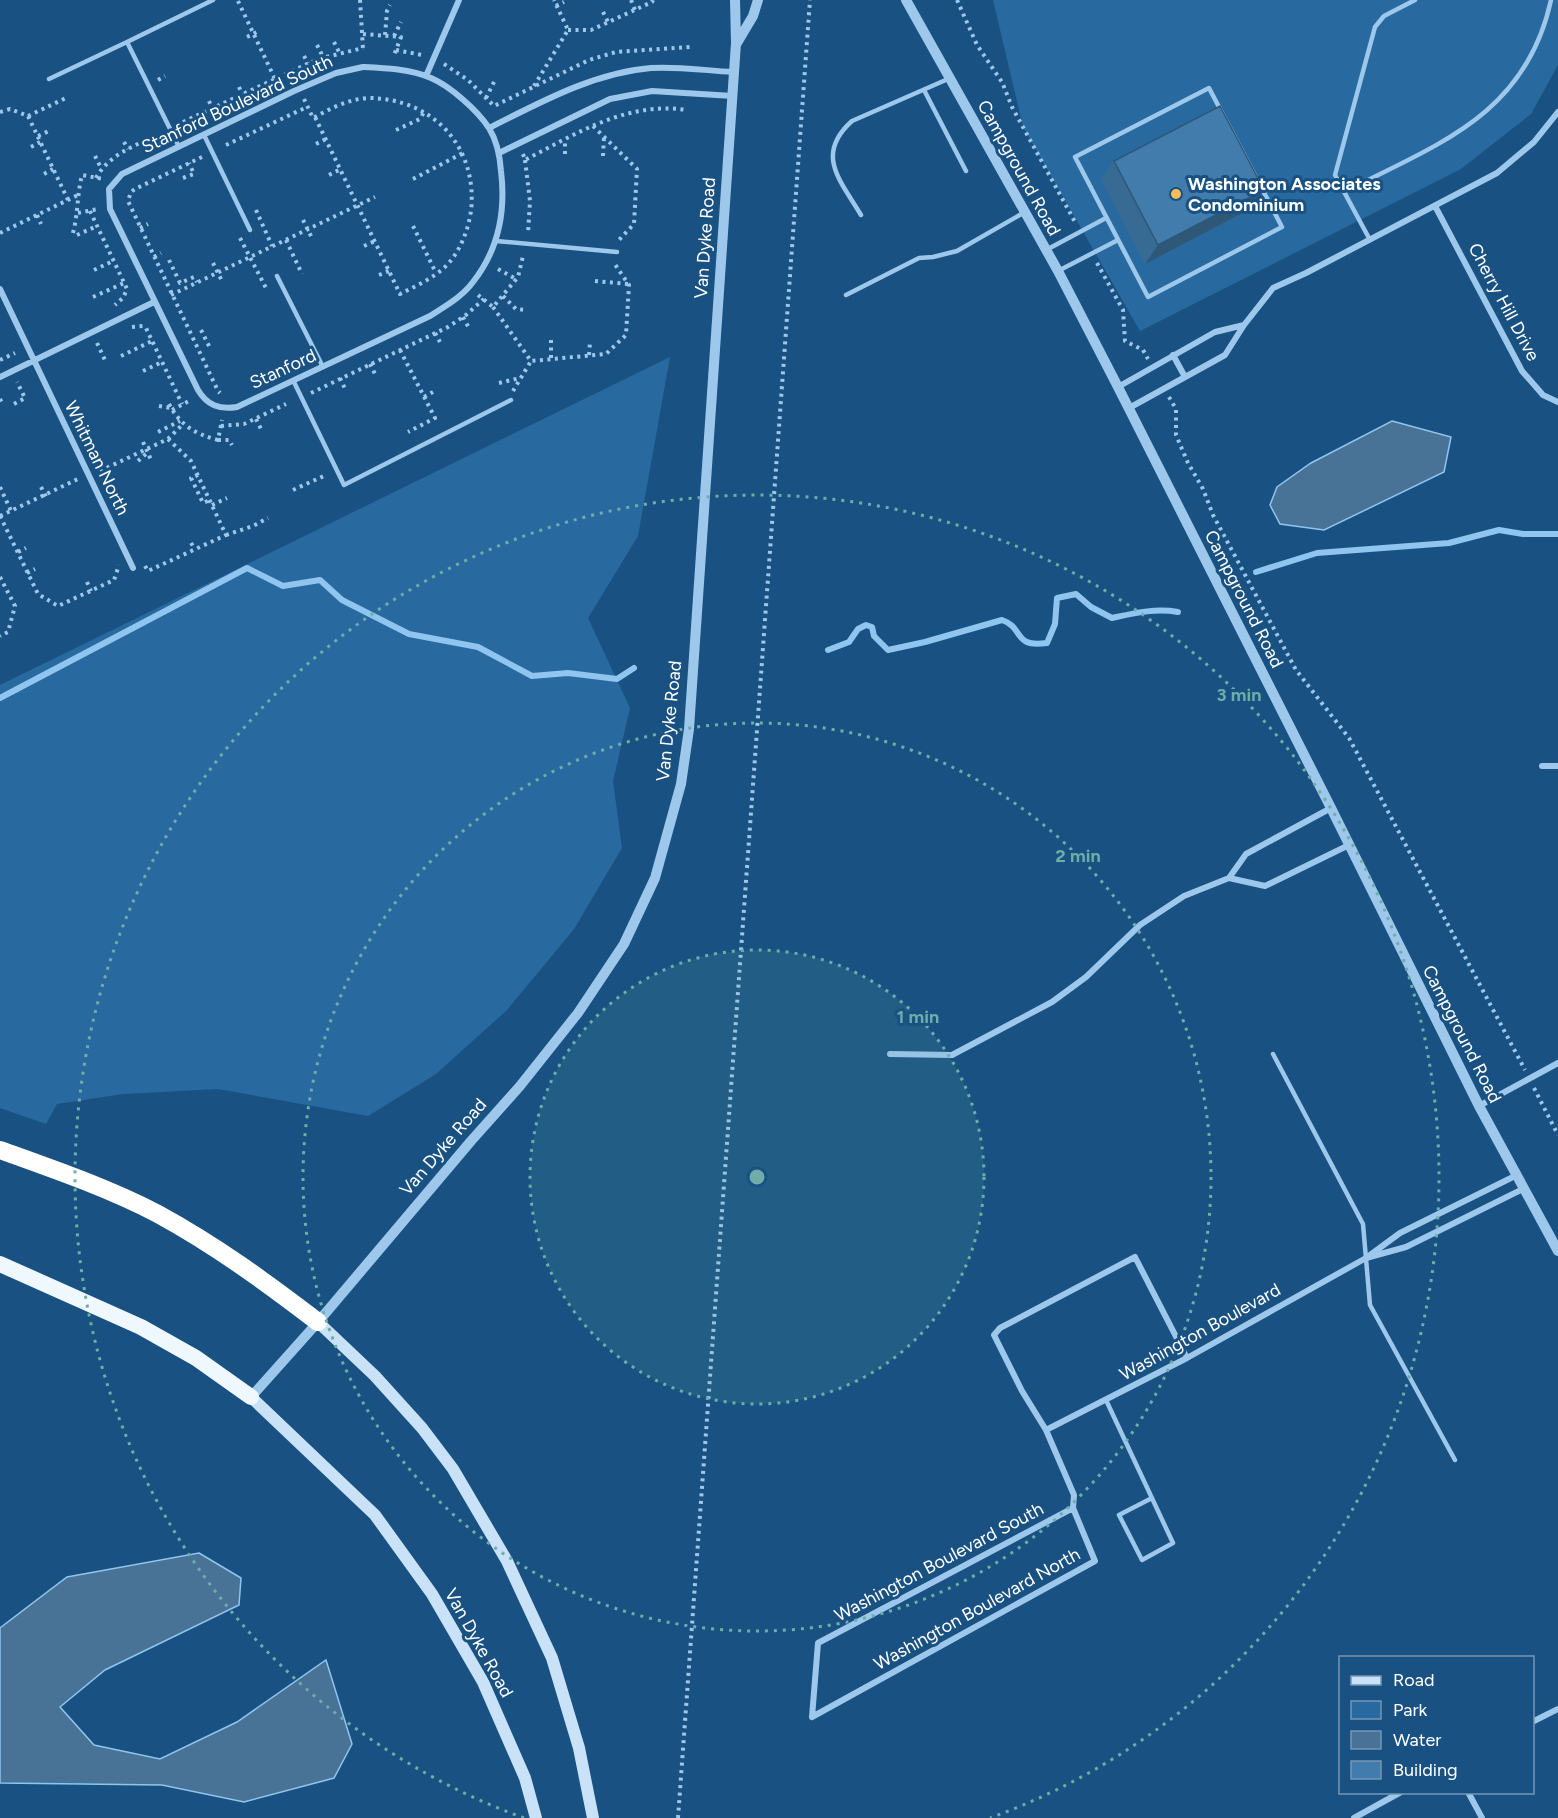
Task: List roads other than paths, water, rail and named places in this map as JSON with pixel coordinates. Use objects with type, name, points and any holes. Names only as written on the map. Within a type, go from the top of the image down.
[{"type":"highway","points":[[0,1150],[108,1191],[157,1214],[248,1269],[318,1322]]},
{"type":"highway","points":[[0,1264],[141,1327],[196,1359],[251,1397]]},
{"type":"main road","points":[[318,1322],[375,1376],[422,1428],[453,1469],[507,1561],[552,1658],[579,1748],[593,1818]]},
{"type":"main road","name":"Van Dyke Road","points":[[251,1397],[375,1515],[432,1594],[483,1682],[525,1778],[536,1818]]},
{"type":"street","points":[[426,76],[459,0]]},
{"type":"street","name":"Van Dyke Road","points":[[251,1397],[520,1086],[578,1013],[624,944],[655,878],[681,784],[689,729],[736,43],[735,0]]},
{"type":"street","name":"Van Dyke Road","points":[[736,43],[753,16],[758,0]]},
{"type":"street","name":"Campground Road","points":[[906,0],[1046,250],[1129,408],[1479,1106],[1558,1251]]},
{"type":"street","name":"Stanford Boulevard South","points":[[154,302],[110,209],[109,189],[122,174],[294,92],[348,70],[363,67],[393,69],[426,76],[462,99],[489,128]]},
{"type":"street","points":[[489,128],[598,77],[652,68],[734,72]]},
{"type":"street","points":[[499,153],[610,99],[652,91],[732,96]]},
{"type":"street","points":[[1129,408],[1225,355],[1244,325],[1273,288],[1497,173],[1534,142],[1558,112]]},
{"type":"street","name":"Stanford","points":[[154,302],[204,400],[226,409],[237,407],[430,316],[456,299],[472,284],[496,241],[501,226],[504,200],[499,153],[489,128]]},
{"type":"street","name":"Cherry Hill Drive","points":[[1435,206],[1522,371],[1543,395],[1558,402]]},
{"type":"street","name":"Whitman North","points":[[0,290],[133,568]]},
{"type":"street","points":[[0,377],[154,302]]},
{"type":"street","points":[[1118,387],[1215,332],[1244,325]]},
{"type":"street","points":[[1173,355],[1185,377]]},
{"type":"street","points":[[1542,766],[1558,766]]},
{"type":"street","points":[[890,1054],[952,1055],[1052,1002],[1086,977],[1140,925],[1184,896],[1229,878],[1246,854],[1331,808]]},
{"type":"street","points":[[1229,878],[1265,886],[1349,845]]},
{"type":"street","points":[[1479,1106],[1558,1063]]},
{"type":"street","name":"Washington Boulevard","points":[[1046,1430],[1187,1358],[1366,1258],[1400,1233],[1517,1175]]},
{"type":"street","name":"Washington Boulevard","points":[[1366,1258],[1406,1247],[1525,1188]]},
{"type":"street","name":"Washington Boulevard North","points":[[812,1717],[1095,1561],[1073,1508],[1074,1495],[1046,1430],[1022,1391],[994,1335],[1000,1328],[1135,1257],[1187,1358]]},
{"type":"street","name":"Washington Boulevard South","points":[[812,1717],[818,1643],[1073,1508]]},
{"type":"street","points":[[1534,1721],[1558,1708]]},
{"type":"street","points":[[1354,1818],[1397,1794]]},
{"type":"street","points":[[1469,1794],[1482,1818]]},
{"type":"lane","points":[[49,78],[213,0]]},
{"type":"lane","points":[[1370,240],[1335,175],[1372,35],[1384,16],[1415,0]]},
{"type":"lane","points":[[1344,192],[1452,137],[1477,121],[1512,86],[1526,66],[1537,48],[1551,0]]},
{"type":"lane","points":[[127,42],[178,147]]},
{"type":"lane","points":[[861,215],[832,164],[832,153],[842,130],[852,121],[951,78]]},
{"type":"lane","points":[[1209,88],[1282,227],[1148,297],[1118,240],[1075,158],[1209,88]]},
{"type":"lane","points":[[924,90],[966,171]]},
{"type":"lane","points":[[204,135],[250,230]]},
{"type":"lane","points":[[846,295],[919,258],[957,251],[1024,212]]},
{"type":"lane","points":[[1046,250],[1106,218]]},
{"type":"lane","points":[[1058,272],[1118,240]]},
{"type":"lane","points":[[496,241],[617,252]]},
{"type":"lane","points":[[277,276],[323,367]]},
{"type":"lane","points":[[293,381],[344,485],[511,400]]},
{"type":"lane","points":[[1273,1054],[1363,1224],[1370,1305],[1455,1460]]},
{"type":"lane","points":[[1106,1400],[1152,1498],[1173,1544],[1142,1560],[1119,1515],[1152,1498]]},
{"type":"water","points":[[1392,421],[1451,437],[1444,472],[1324,530],[1280,524],[1270,505],[1277,487],[1311,463]]},
{"type":"water","points":[[199,1553],[241,1578],[239,1605],[105,1670],[60,1707],[94,1745],[160,1759],[237,1722],[326,1660],[352,1744],[334,1778],[244,1802],[162,1785],[0,1783],[0,1628],[67,1577]]},
{"type":"waterway","points":[[1256,572],[1317,553],[1449,543],[1499,530],[1523,534],[1558,534]]},
{"type":"waterway","points":[[0,698],[247,568],[283,586],[320,580],[342,600],[409,634],[478,647],[532,676],[568,673],[617,679],[634,668]]},
{"type":"waterway","points":[[828,650],[849,642],[858,629],[866,625],[872,627],[874,636],[888,650],[1002,620],[1009,623],[1028,643],[1047,643],[1055,624],[1057,598],[1076,594],[1091,607],[1112,618],[1153,611],[1178,612]]},
{"type":"place","name":"Washington Associates Condominium","points":[[1176,194]]}]
